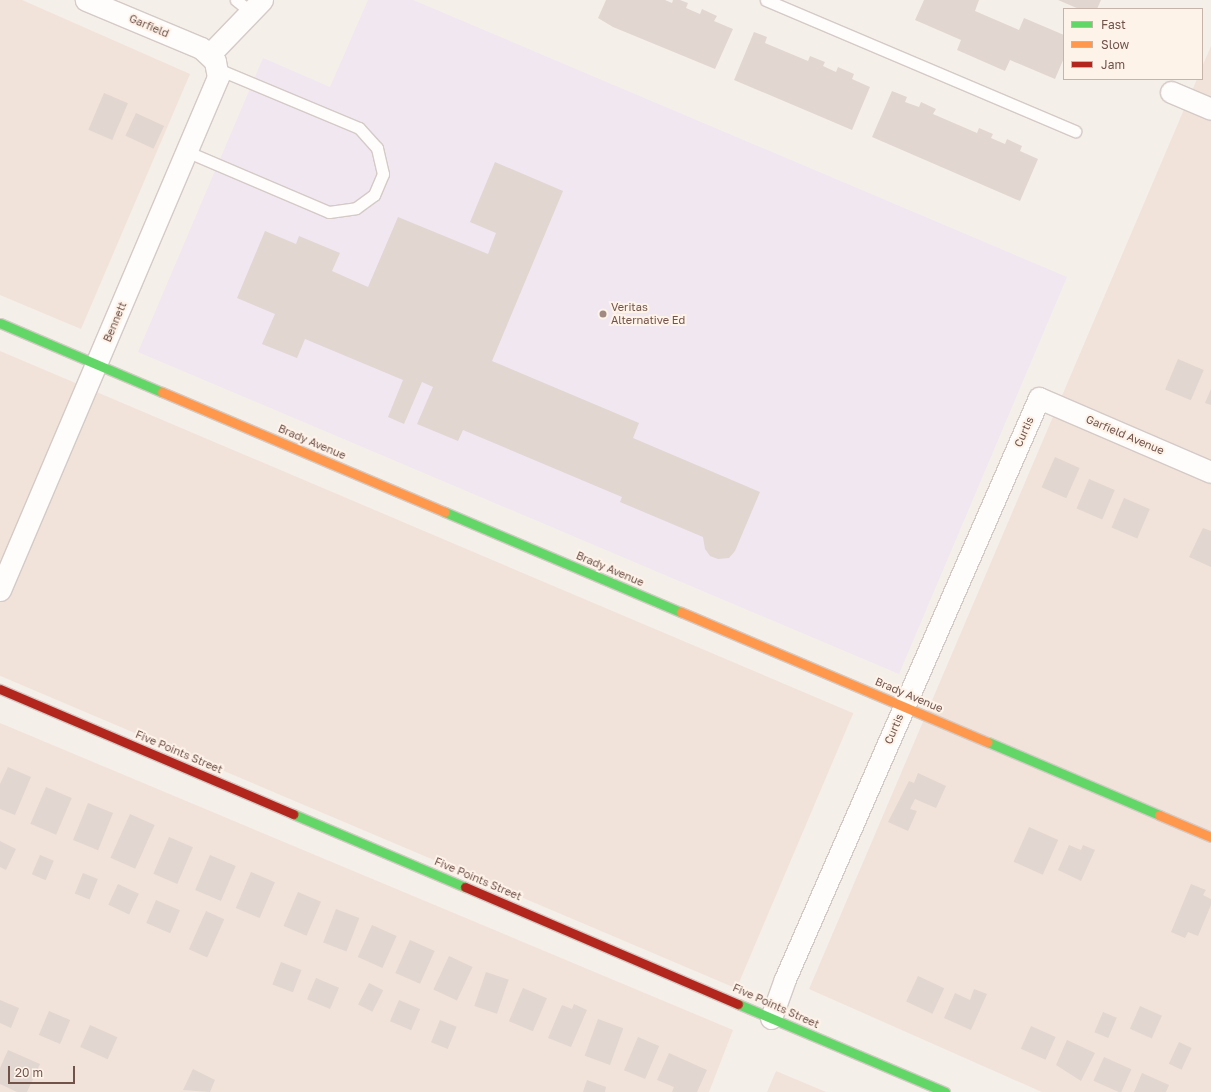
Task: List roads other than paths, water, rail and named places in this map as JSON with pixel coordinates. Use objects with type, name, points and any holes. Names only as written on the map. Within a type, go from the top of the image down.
[{"type":"street","name":"Garfield","points":[[86,0],[200,48],[214,62]]},
{"type":"street","points":[[214,62],[250,4]]},
{"type":"street","name":"Bennett","points":[[0,590],[216,86],[214,62]]},
{"type":"street","points":[[1171,92],[1211,110]]},
{"type":"street","name":"Brady Avenue","points":[[0,323],[1211,837]]},
{"type":"street","name":"Curtis","points":[[771,1018],[785,979],[1039,398]]},
{"type":"street","name":"Garfield Avenue","points":[[1039,398],[1211,472]]},
{"type":"street","name":"Five Points Street","points":[[0,689],[945,1092]]},
{"type":"lane","points":[[766,0],[1076,131]]},
{"type":"lane","points":[[188,152],[329,212],[356,208],[374,195],[383,174],[377,148],[359,128],[214,62]]},
{"type":"place","name":"Veritas Alternative Ed","points":[[603,314]]}]
